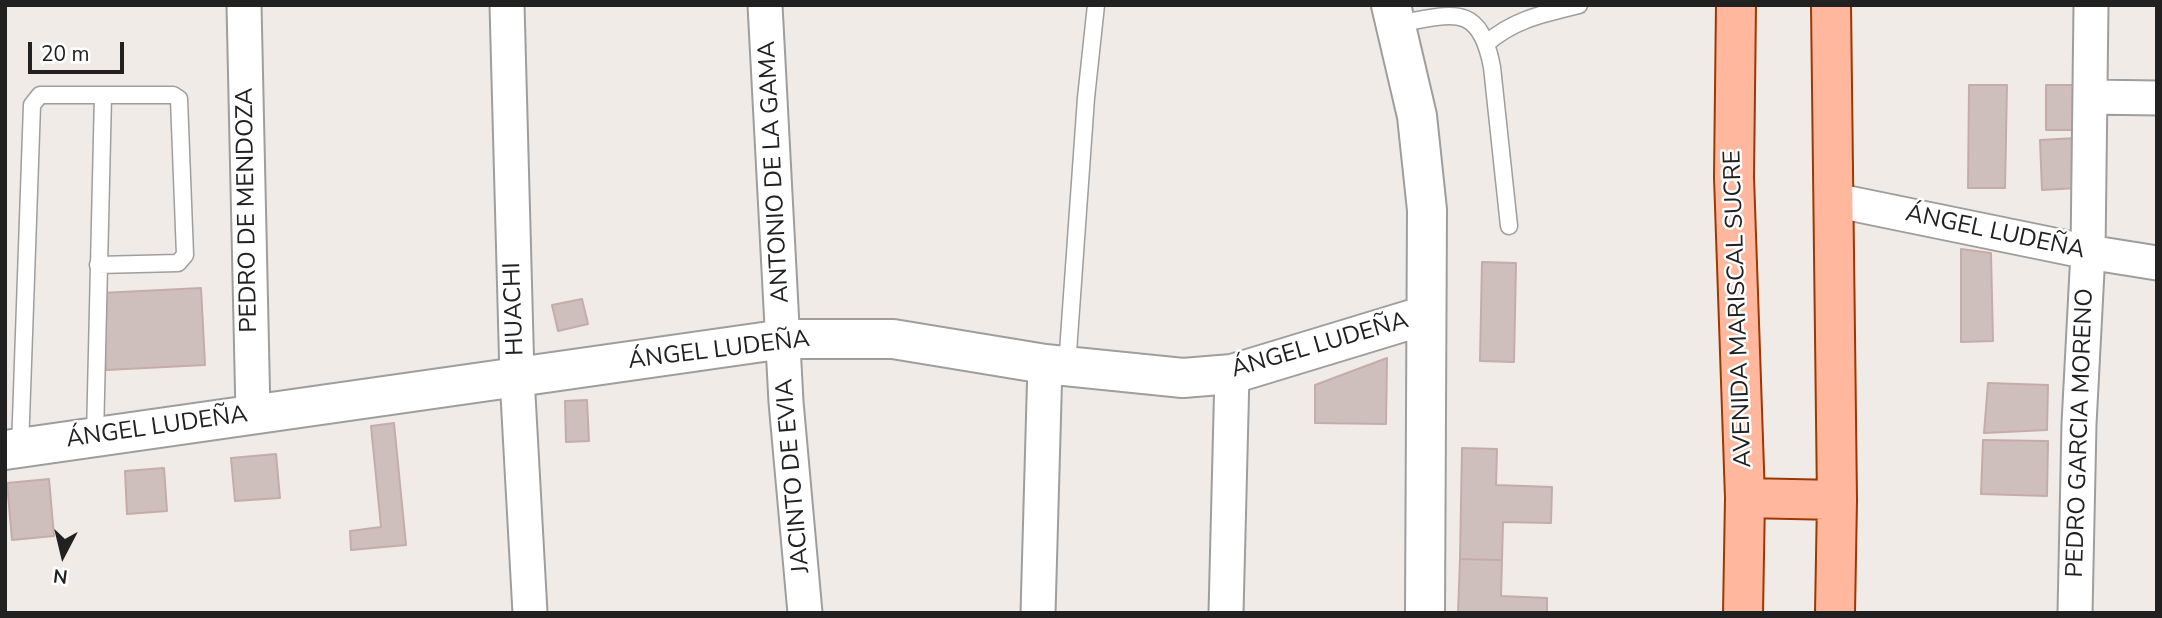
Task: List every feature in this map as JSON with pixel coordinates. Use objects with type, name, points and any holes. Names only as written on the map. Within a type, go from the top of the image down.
[{"type":"main road","name":"AVENIDA MARISCAL SUCRE","points":[[1736,5],[1734,177],[1745,498],[1743,613]]},
{"type":"main road","points":[[1831,5],[1838,500],[1835,613]]},
{"type":"main road","points":[[1745,498],[1838,500]]},
{"type":"street","name":"PEDRO DE MENDOZA","points":[[244,5],[253,414]]},
{"type":"street","name":"HUACHI","points":[[507,5],[517,377],[530,613]]},
{"type":"street","name":"ANTONIO DE LA GAMA","points":[[765,5],[784,339]]},
{"type":"street","name":"PEDRO GARCIA MORENO","points":[[2075,613],[2079,424],[2088,252],[2091,5]]},
{"type":"street","points":[[1393,15],[1417,116],[1427,210],[1425,613]]},
{"type":"street","points":[[2090,96],[2157,98]]},
{"type":"street","name":"ÁNGEL LUDEÑA","points":[[1834,200],[2088,252],[2157,262]]},
{"type":"street","name":"ÁNGEL LUDEÑA","points":[[13,449],[784,339],[893,339],[1056,365],[1183,378],[1232,374],[1426,315]]},
{"type":"street","name":"JACINTO DE EVIA","points":[[784,339],[805,613]]},
{"type":"street","points":[[1038,613],[1056,365]]},
{"type":"street","points":[[1226,613],[1232,374]]},
{"type":"lane","points":[[1056,365],[1096,5]]},
{"type":"lane","points":[[1487,43],[1506,26],[1525,18],[1579,5]]},
{"type":"lane","points":[[1393,15],[1458,14],[1477,24],[1487,43],[1509,226]]},
{"type":"lane","points":[[13,449],[32,105],[40,94],[173,95],[179,99],[185,255],[178,263],[98,265]]},
{"type":"lane","points":[[95,437],[103,95]]},
{"type":"building","points":[[1969,85],[2007,85],[2005,188],[1968,188]]},
{"type":"building","points":[[2046,85],[2081,85],[2081,130],[2046,130]]},
{"type":"building","points":[[2077,138],[2079,188],[2042,190],[2040,140]]},
{"type":"building","points":[[1961,249],[1991,253],[1993,341],[1961,342]]},
{"type":"building","points":[[1482,262],[1516,263],[1514,362],[1480,361]]},
{"type":"building","points":[[201,288],[205,365],[106,370],[101,293]]},
{"type":"building","points":[[582,299],[588,324],[558,331],[552,305]]},
{"type":"building","points":[[1387,358],[1386,424],[1315,423],[1315,385]]},
{"type":"building","points":[[1988,383],[2048,385],[2047,430],[1984,433]]},
{"type":"building","points":[[587,400],[589,441],[566,442],[565,401]]},
{"type":"building","points":[[394,423],[406,545],[351,550],[350,531],[381,527],[371,426]]},
{"type":"building","points":[[1983,440],[2048,441],[2047,496],[1981,494]]},
{"type":"building","points":[[1462,448],[1497,449],[1496,485],[1552,487],[1551,523],[1503,522],[1502,560],[1460,559]]},
{"type":"building","points":[[276,454],[280,498],[235,501],[231,458]]},
{"type":"building","points":[[164,468],[167,511],[127,514],[125,471]]},
{"type":"building","points":[[49,479],[54,536],[12,540],[7,483]]},
{"type":"building","points":[[1460,559],[1502,560],[1501,596],[1547,598],[1547,613],[1458,613]]}]
